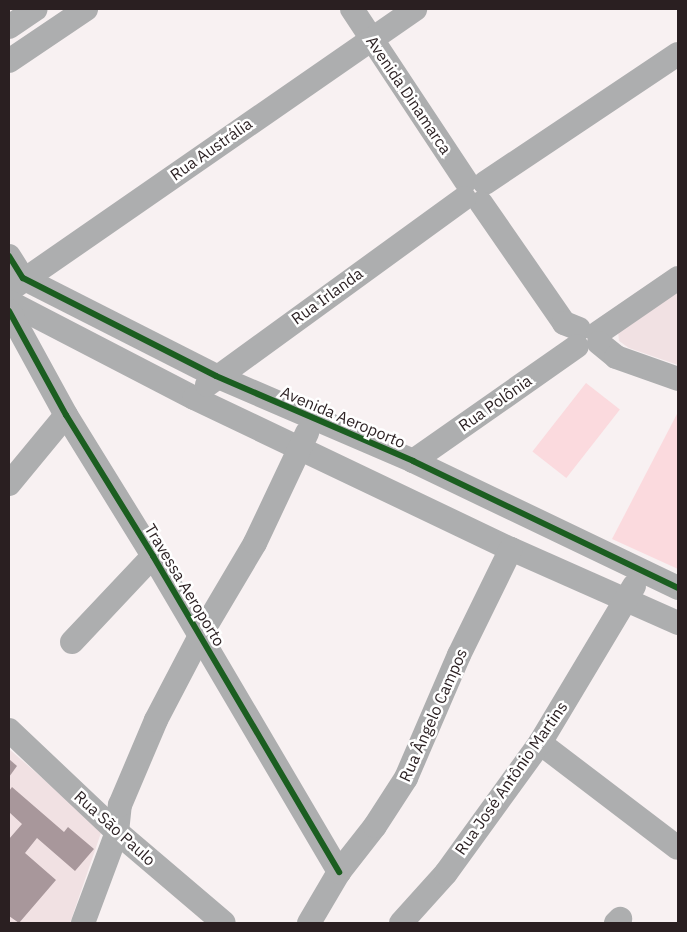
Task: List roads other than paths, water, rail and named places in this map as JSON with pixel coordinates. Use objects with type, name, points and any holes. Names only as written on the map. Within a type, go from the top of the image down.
[{"type":"street","points":[[9,27],[36,9]]},
{"type":"street","points":[[9,61],[86,9]]},
{"type":"street","name":"Avenida Dinamarca","points":[[352,9],[564,323],[616,357],[678,379]]},
{"type":"street","name":"Rua Austrália","points":[[16,285],[416,9]]},
{"type":"street","name":"Rua Irlanda","points":[[194,398],[216,376],[474,191],[678,54]]},
{"type":"street","points":[[9,256],[16,285]]},
{"type":"street","name":"Rua Polônia","points":[[413,461],[588,338],[678,278]]},
{"type":"street","name":"Avenida Aeroporto","points":[[16,285],[313,420],[413,461],[641,572],[678,588]]},
{"type":"street","points":[[9,302],[194,398],[511,549],[678,623]]},
{"type":"street","name":"Travessa Aeroporto","points":[[9,311],[66,415],[153,556],[339,872]]},
{"type":"street","points":[[9,484],[66,415]]},
{"type":"street","points":[[83,923],[117,832],[120,805],[156,720],[200,636],[255,543],[313,420]]},
{"type":"street","name":"Rua Ângelo Campos","points":[[310,923],[339,872],[375,826],[406,778],[458,655],[511,549]]},
{"type":"street","points":[[72,642],[153,556]]},
{"type":"street","name":"Rua José Antônio Martins","points":[[401,923],[446,873],[540,743],[641,572]]},
{"type":"street","name":"Rua São Paulo","points":[[9,730],[117,832],[224,923]]},
{"type":"street","points":[[540,743],[678,848]]}]
